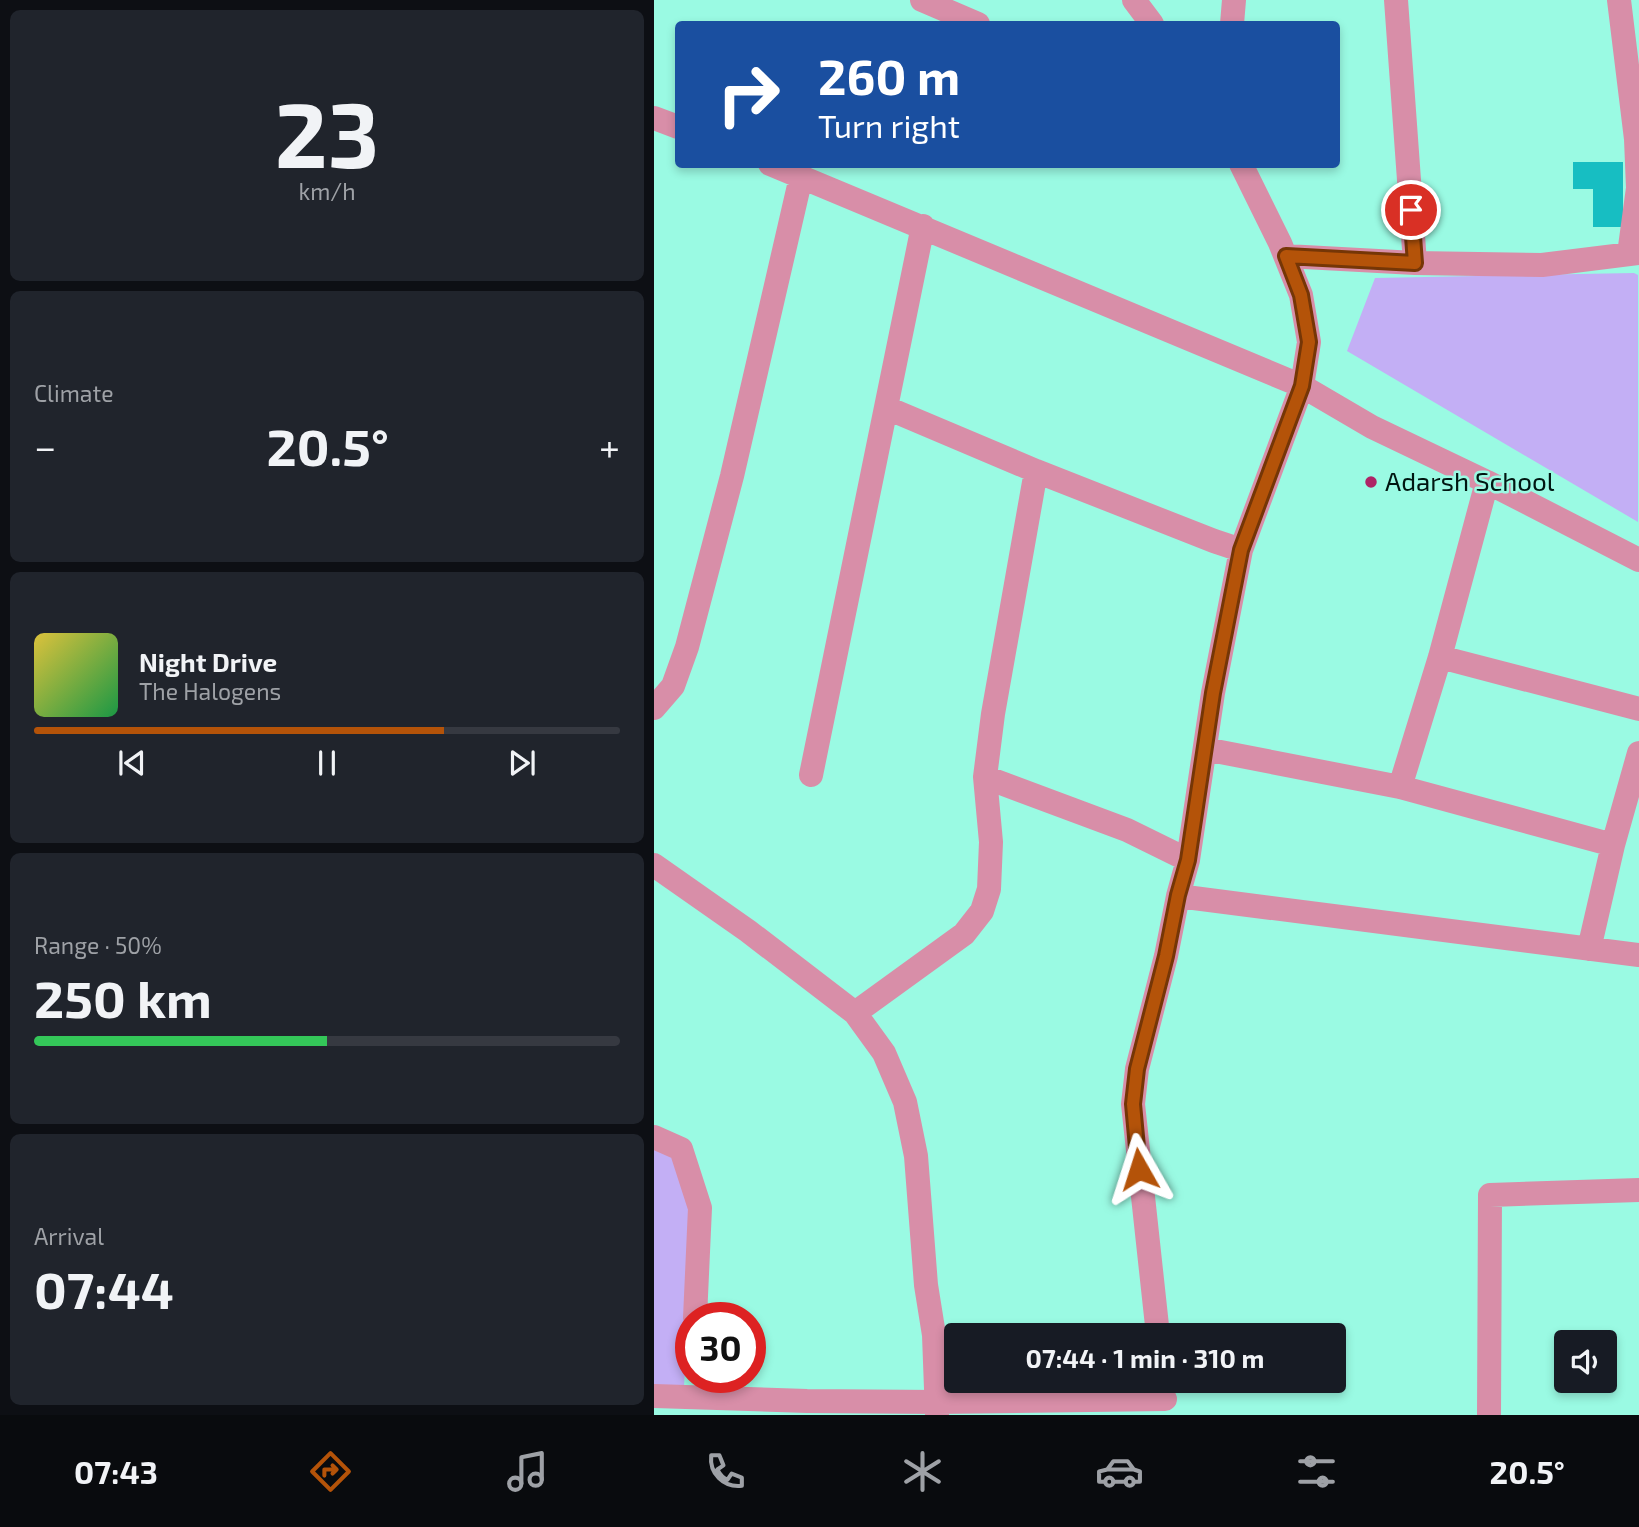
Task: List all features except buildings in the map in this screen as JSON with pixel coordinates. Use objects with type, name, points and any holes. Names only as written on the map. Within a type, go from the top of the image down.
[{"type":"street","points":[[922,0],[971,21]]},
{"type":"street","points":[[1134,0],[1150,21]]},
{"type":"street","points":[[1232,21],[1234,0]]},
{"type":"street","points":[[1397,0],[1415,263]]},
{"type":"street","points":[[1286,256],[1415,263],[1542,265],[1634,253],[1638,188],[1634,85],[1619,0]]},
{"type":"street","points":[[654,118],[675,126]]},
{"type":"street","points":[[780,168],[1302,386],[1372,427],[1639,559]]},
{"type":"street","points":[[1157,1323],[1133,1104],[1137,1069],[1188,860],[1241,550],[1302,386],[1309,342],[1301,295],[1286,256],[1243,168]]},
{"type":"street","points":[[654,708],[673,686],[687,647],[732,476],[801,177]]},
{"type":"street","points":[[811,775],[923,226]]},
{"type":"street","points":[[887,408],[1036,471],[1241,550]]},
{"type":"street","points":[[855,1013],[964,934],[982,911],[989,888],[991,842],[985,777],[993,714],[1036,471]]},
{"type":"street","points":[[1400,787],[1440,657],[1487,482]]},
{"type":"street","points":[[1440,657],[1639,709]]},
{"type":"street","points":[[1205,749],[1400,787],[1613,845]]},
{"type":"street","points":[[1589,949],[1613,845],[1639,752]]},
{"type":"street","points":[[985,777],[1127,830],[1188,860]]},
{"type":"street","points":[[654,865],[748,931],[855,1013],[884,1053],[905,1102],[916,1156],[926,1285],[934,1335],[937,1408]]},
{"type":"street","points":[[1178,895],[1639,955]]},
{"type":"street","points":[[654,1137],[681,1149],[700,1208],[696,1302]]},
{"type":"street","points":[[1489,1415],[1490,1195],[1639,1190]]},
{"type":"street","points":[[654,1396],[675,1391]]},
{"type":"street","points":[[725,1393],[807,1408],[937,1408],[1165,1398]]},
{"type":"shaded area","points":[[1638,275],[1638,522],[1347,351],[1375,278]]},
{"type":"shaded area","points":[[654,1146],[674,1156],[693,1210],[688,1302],[675,1302],[675,1387],[654,1386]]},
{"type":"place","name":"Adarsh School","points":[[1371,482]]},
{"type":"route","points":[[1139,1169],[1133,1104],[1137,1069],[1188,860],[1213,693],[1241,550],[1302,386],[1309,342],[1301,295],[1286,256],[1415,263],[1411,210]]}]
